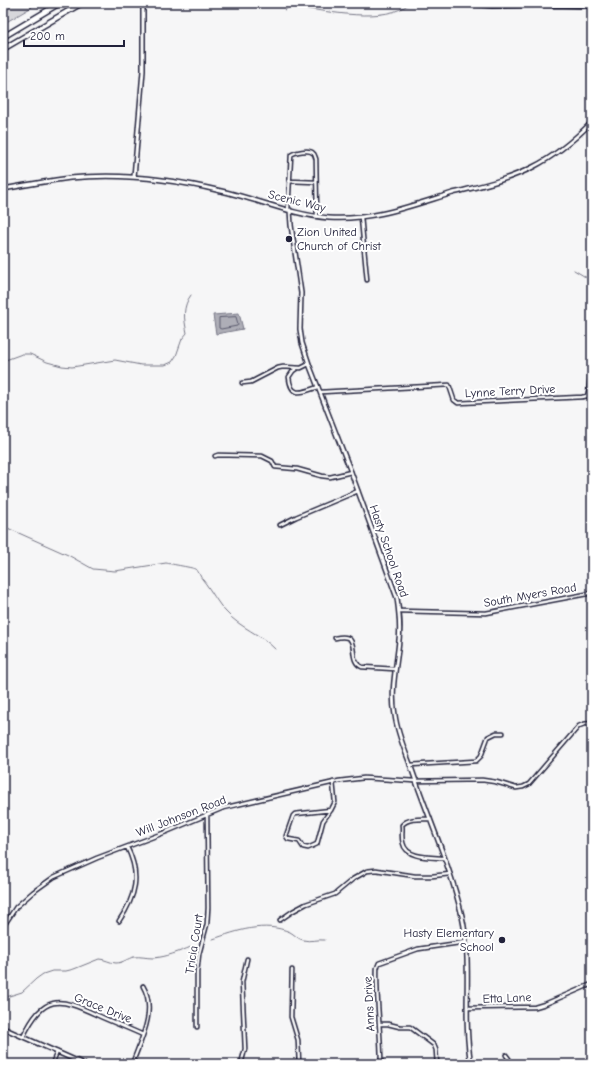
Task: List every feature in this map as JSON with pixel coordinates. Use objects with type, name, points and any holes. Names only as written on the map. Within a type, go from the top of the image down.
[{"type":"main road","points":[[3,37],[60,3]]},
{"type":"main road","points":[[3,49],[82,3]]},
{"type":"street","points":[[134,177],[143,71],[144,3]]},
{"type":"street","points":[[466,4],[492,6],[592,6]]},
{"type":"street","name":"Scenic Way","points":[[3,189],[71,178],[134,177],[170,180],[222,191],[289,210],[317,216],[345,219],[400,209],[519,173],[553,155],[575,139],[592,122]]},
{"type":"street","points":[[289,210],[291,155],[294,152],[311,152],[314,154],[316,159],[317,216]]},
{"type":"street","points":[[289,181],[316,182]]},
{"type":"street","name":"Hasty School Road","points":[[289,210],[300,293],[300,330],[302,343],[352,472],[393,584],[399,611],[399,641],[393,697],[395,717],[415,781],[450,874],[462,917],[466,942],[468,978],[468,1040],[471,1064]]},
{"type":"street","points":[[361,217],[367,280]]},
{"type":"street","points":[[309,364],[293,371],[289,377],[291,388],[299,393],[318,387]]},
{"type":"street","points":[[242,383],[251,382],[278,368],[299,368]]},
{"type":"street","name":"Lynne Terry Drive","points":[[321,392],[449,385],[454,400],[458,403],[582,397],[587,396],[589,392],[592,368]]},
{"type":"street","points":[[215,456],[262,456],[272,461],[275,467],[297,469],[322,476],[336,476],[352,472]]},
{"type":"street","points":[[280,525],[296,516],[359,491]]},
{"type":"street","name":"South Myers Road","points":[[399,611],[486,613],[592,593]]},
{"type":"street","points":[[335,638],[345,636],[352,640],[354,644],[354,660],[358,665],[362,667],[395,669]]},
{"type":"street","name":"Will Johnson Road","points":[[3,927],[16,907],[32,892],[54,877],[97,858],[166,832],[223,808],[332,782],[364,778],[415,781],[482,780],[496,782],[516,788],[523,787],[529,784],[579,726],[592,723]]},
{"type":"street","points":[[410,765],[476,761],[481,756],[488,737],[496,733],[503,734]]},
{"type":"street","points":[[331,810],[295,814],[286,836],[288,839],[299,842],[303,847],[308,848],[317,844],[323,821],[331,810],[335,802],[332,782]]},
{"type":"street","name":"Tricia Court","points":[[197,1027],[197,972],[199,954],[207,924],[208,908],[207,815]]},
{"type":"street","points":[[430,819],[408,820],[403,822],[403,845],[405,849],[412,854],[444,858]]},
{"type":"street","points":[[119,921],[126,911],[132,897],[135,882],[134,864],[127,847]]},
{"type":"street","points":[[280,920],[306,904],[335,894],[353,879],[367,871],[376,870],[415,876],[450,874]]},
{"type":"street","name":"Anns Drive","points":[[381,1064],[377,975],[379,962],[418,949],[466,942]]},
{"type":"street","points":[[241,1064],[245,1049],[242,982],[248,959]]},
{"type":"street","points":[[292,970],[291,1017],[298,1040],[299,1064]]},
{"type":"street","name":"Etta Lane","points":[[467,1008],[535,1006],[545,1004],[592,984]]},
{"type":"street","points":[[132,1064],[148,1018],[147,992],[143,986]]},
{"type":"street","name":"Grace Drive","points":[[23,1037],[31,1020],[38,1011],[47,1005],[60,1002],[78,1006],[143,1035]]},
{"type":"street","points":[[379,1024],[392,1024],[400,1027],[410,1027],[434,1045],[437,1064]]},
{"type":"street","points":[[3,1028],[84,1064]]},
{"type":"street","points":[[52,1064],[57,1052]]},
{"type":"street","points":[[506,1055],[509,1064]]},
{"type":"shaded area","points":[[3,3],[31,3],[32,7],[3,24]]},
{"type":"water","points":[[239,313],[243,329],[216,334],[213,315]]},
{"type":"waterway","points":[[285,10],[289,7],[296,7],[355,15],[371,15],[399,10],[410,3]]},
{"type":"waterway","points":[[574,270],[592,281]]},
{"type":"waterway","points":[[3,361],[22,354],[30,354],[47,362],[72,367],[115,360],[141,365],[165,365],[172,362],[176,356],[182,339],[187,333],[185,309],[191,295]]},
{"type":"waterway","points":[[3,526],[68,555],[93,569],[115,571],[166,563],[196,569],[223,609],[232,618],[275,649]]},
{"type":"waterway","points":[[213,939],[241,930],[270,927],[290,932],[299,939],[303,940],[325,940]]},
{"type":"waterway","points":[[3,998],[22,992],[43,974],[52,971],[66,971],[74,969],[99,959],[116,963],[134,957],[153,958],[172,954],[191,947]]},
{"type":"place","name":"Zion United Church of Christ","points":[[289,239]]},
{"type":"place","name":"Hasty Elementary School","points":[[502,940]]}]
